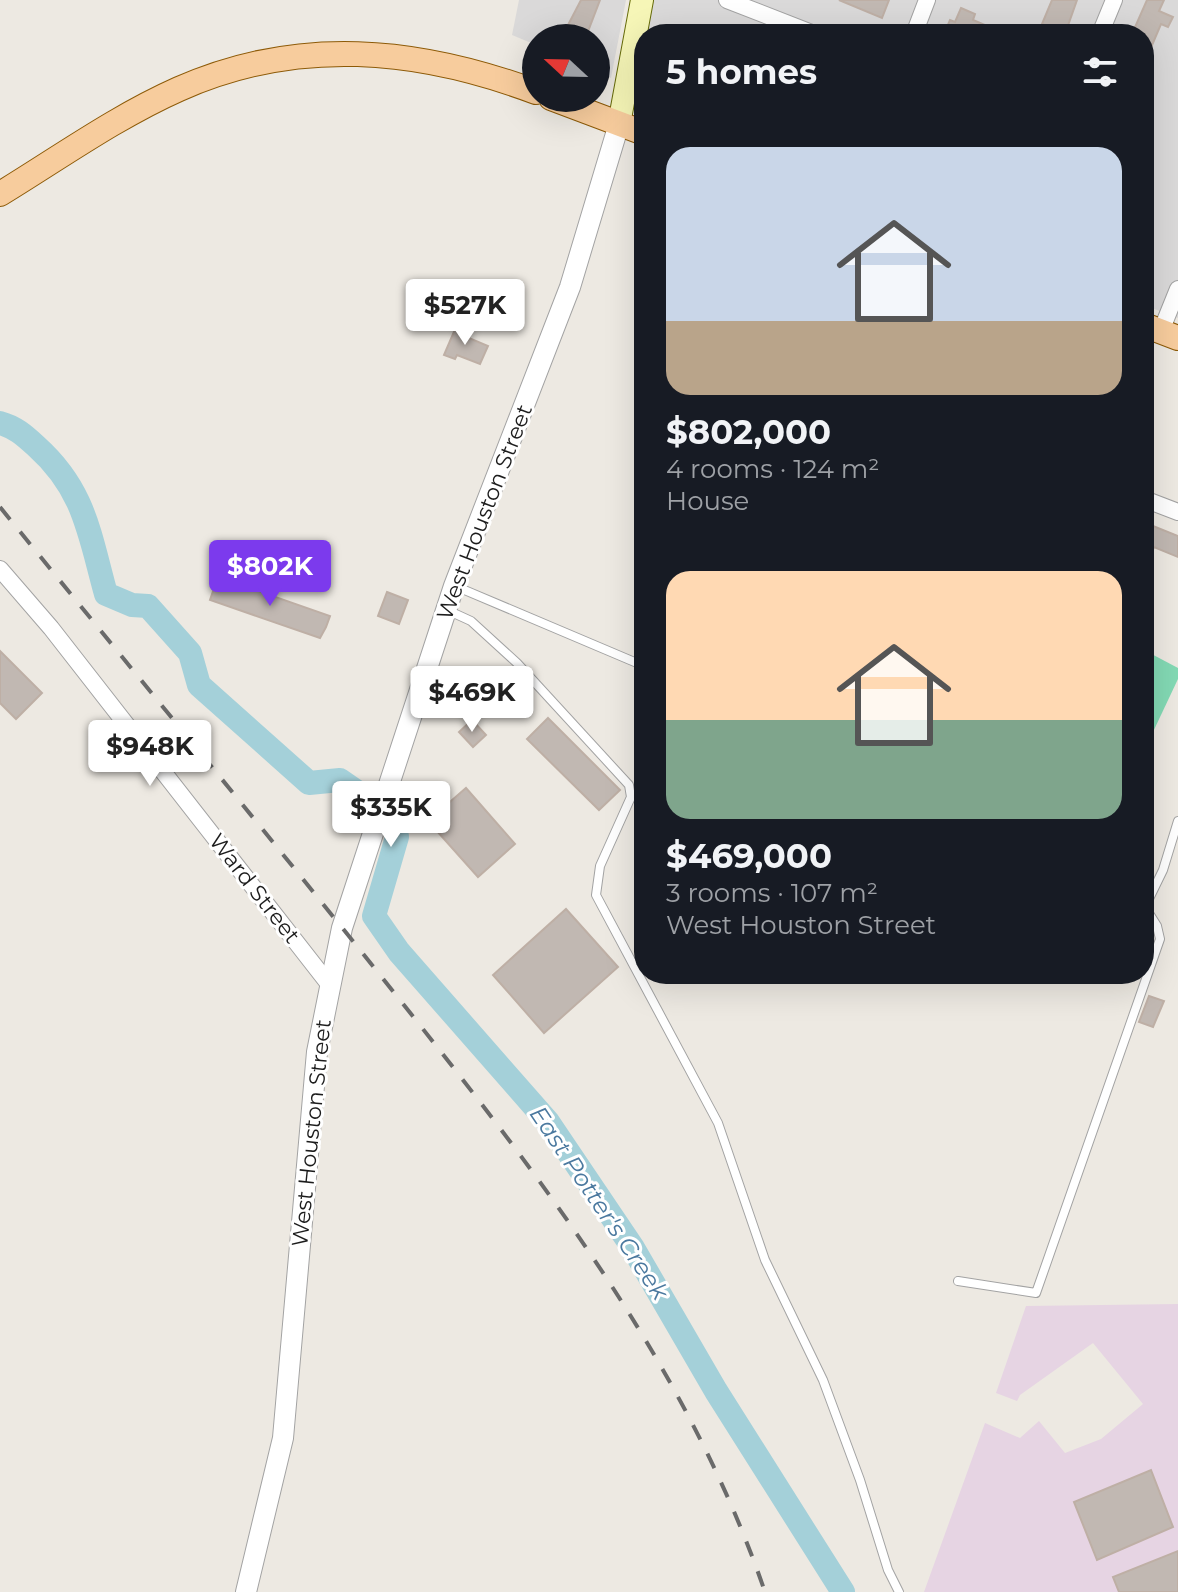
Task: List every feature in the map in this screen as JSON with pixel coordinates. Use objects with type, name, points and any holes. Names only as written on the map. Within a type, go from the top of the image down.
[{"type":"main road","name":"West Houston Street","points":[[638,24],[642,0]]},
{"type":"main road","name":"West Houston Street","points":[[619,124],[634,43]]},
{"type":"main road","points":[[0,194],[154,101],[199,80],[270,61],[323,54],[400,56],[461,66],[522,87]]},
{"type":"main road","points":[[588,112],[634,129]]},
{"type":"street","points":[[727,0],[748,4],[792,24]]},
{"type":"street","points":[[918,24],[927,0]]},
{"type":"street","points":[[1104,24],[1114,0]]},
{"type":"street","name":"West Houston Street","points":[[246,1592],[283,1438],[310,1111],[328,983],[342,928],[454,586],[570,287],[619,124]]},
{"type":"street","points":[[1161,331],[1178,289]]},
{"type":"street","points":[[1154,503],[1178,512]]},
{"type":"street","name":"Ward Street","points":[[0,569],[51,628],[328,983]]},
{"type":"lane","points":[[454,586],[634,662]]},
{"type":"lane","points":[[446,610],[471,621],[517,663],[629,785],[631,797],[600,866],[596,895],[634,967]]},
{"type":"lane","points":[[1154,888],[1163,870],[1178,821]]},
{"type":"lane","points":[[1154,922],[1160,939],[1154,956]]},
{"type":"lane","points":[[643,984],[721,1131],[757,1239],[823,1380],[860,1480],[888,1570],[899,1592]]},
{"type":"lane","points":[[958,1281],[1036,1293],[1144,984]]},
{"type":"shaded area","points":[[519,0],[626,0],[611,78],[610,24],[522,24],[522,39],[512,35]]},
{"type":"shaded area","points":[[652,0],[1178,0],[1178,318],[1154,309],[1154,24],[648,24]]},
{"type":"shaded area","points":[[1178,1304],[1178,1592],[924,1592],[985,1423],[1020,1438],[1039,1421],[1065,1453],[1101,1439],[1143,1404],[1093,1343],[1020,1395],[1017,1401],[996,1393],[1026,1306]]},
{"type":"green space","points":[[1154,655],[1178,668],[1178,679],[1154,730]]},
{"type":"building","points":[[581,0],[600,0],[591,24],[569,24]]},
{"type":"building","points":[[839,0],[889,0],[882,18]]},
{"type":"building","points":[[1052,0],[1077,0],[1069,24],[1042,24]]},
{"type":"building","points":[[1147,0],[1164,0],[1159,11],[1173,17],[1168,27],[1161,24],[1154,40],[1154,24],[1136,24]]},
{"type":"building","points":[[961,8],[975,14],[973,20],[983,24],[948,24],[950,20],[955,22]]},
{"type":"building","points":[[456,327],[466,331],[464,336],[488,346],[480,364],[457,355],[455,359],[444,355]]},
{"type":"building","points":[[1154,526],[1178,536],[1178,557],[1154,547]]},
{"type":"building","points":[[218,577],[330,616],[326,627],[320,638],[210,600]]},
{"type":"building","points":[[387,592],[408,600],[399,624],[378,616]]},
{"type":"building","points":[[0,651],[42,693],[16,719],[0,703]]},
{"type":"building","points":[[548,718],[620,790],[599,810],[527,739]]},
{"type":"building","points":[[472,720],[486,735],[473,747],[459,732]]},
{"type":"building","points":[[466,788],[515,844],[478,877],[428,821]]},
{"type":"building","points":[[566,909],[618,967],[544,1033],[493,975]]},
{"type":"building","points":[[1149,996],[1164,1001],[1153,1027],[1139,1022]]},
{"type":"building","points":[[1151,1470],[1173,1527],[1097,1560],[1074,1502]]},
{"type":"building","points":[[1178,1551],[1178,1592],[1119,1592],[1113,1577]]},
{"type":"waterway","name":"East Potter's Creek","points":[[0,423],[27,438],[65,479],[83,514],[106,594],[132,605],[148,606],[190,653],[199,685],[309,783],[340,780],[366,798]]},
{"type":"waterway","name":"East Potter's Creek","points":[[395,825],[397,837],[374,916],[399,952],[548,1122],[633,1248],[716,1391],[843,1592]]},
{"type":"railway","points":[[0,507],[376,970],[490,1115],[598,1264],[692,1422],[731,1505],[765,1592]]}]
